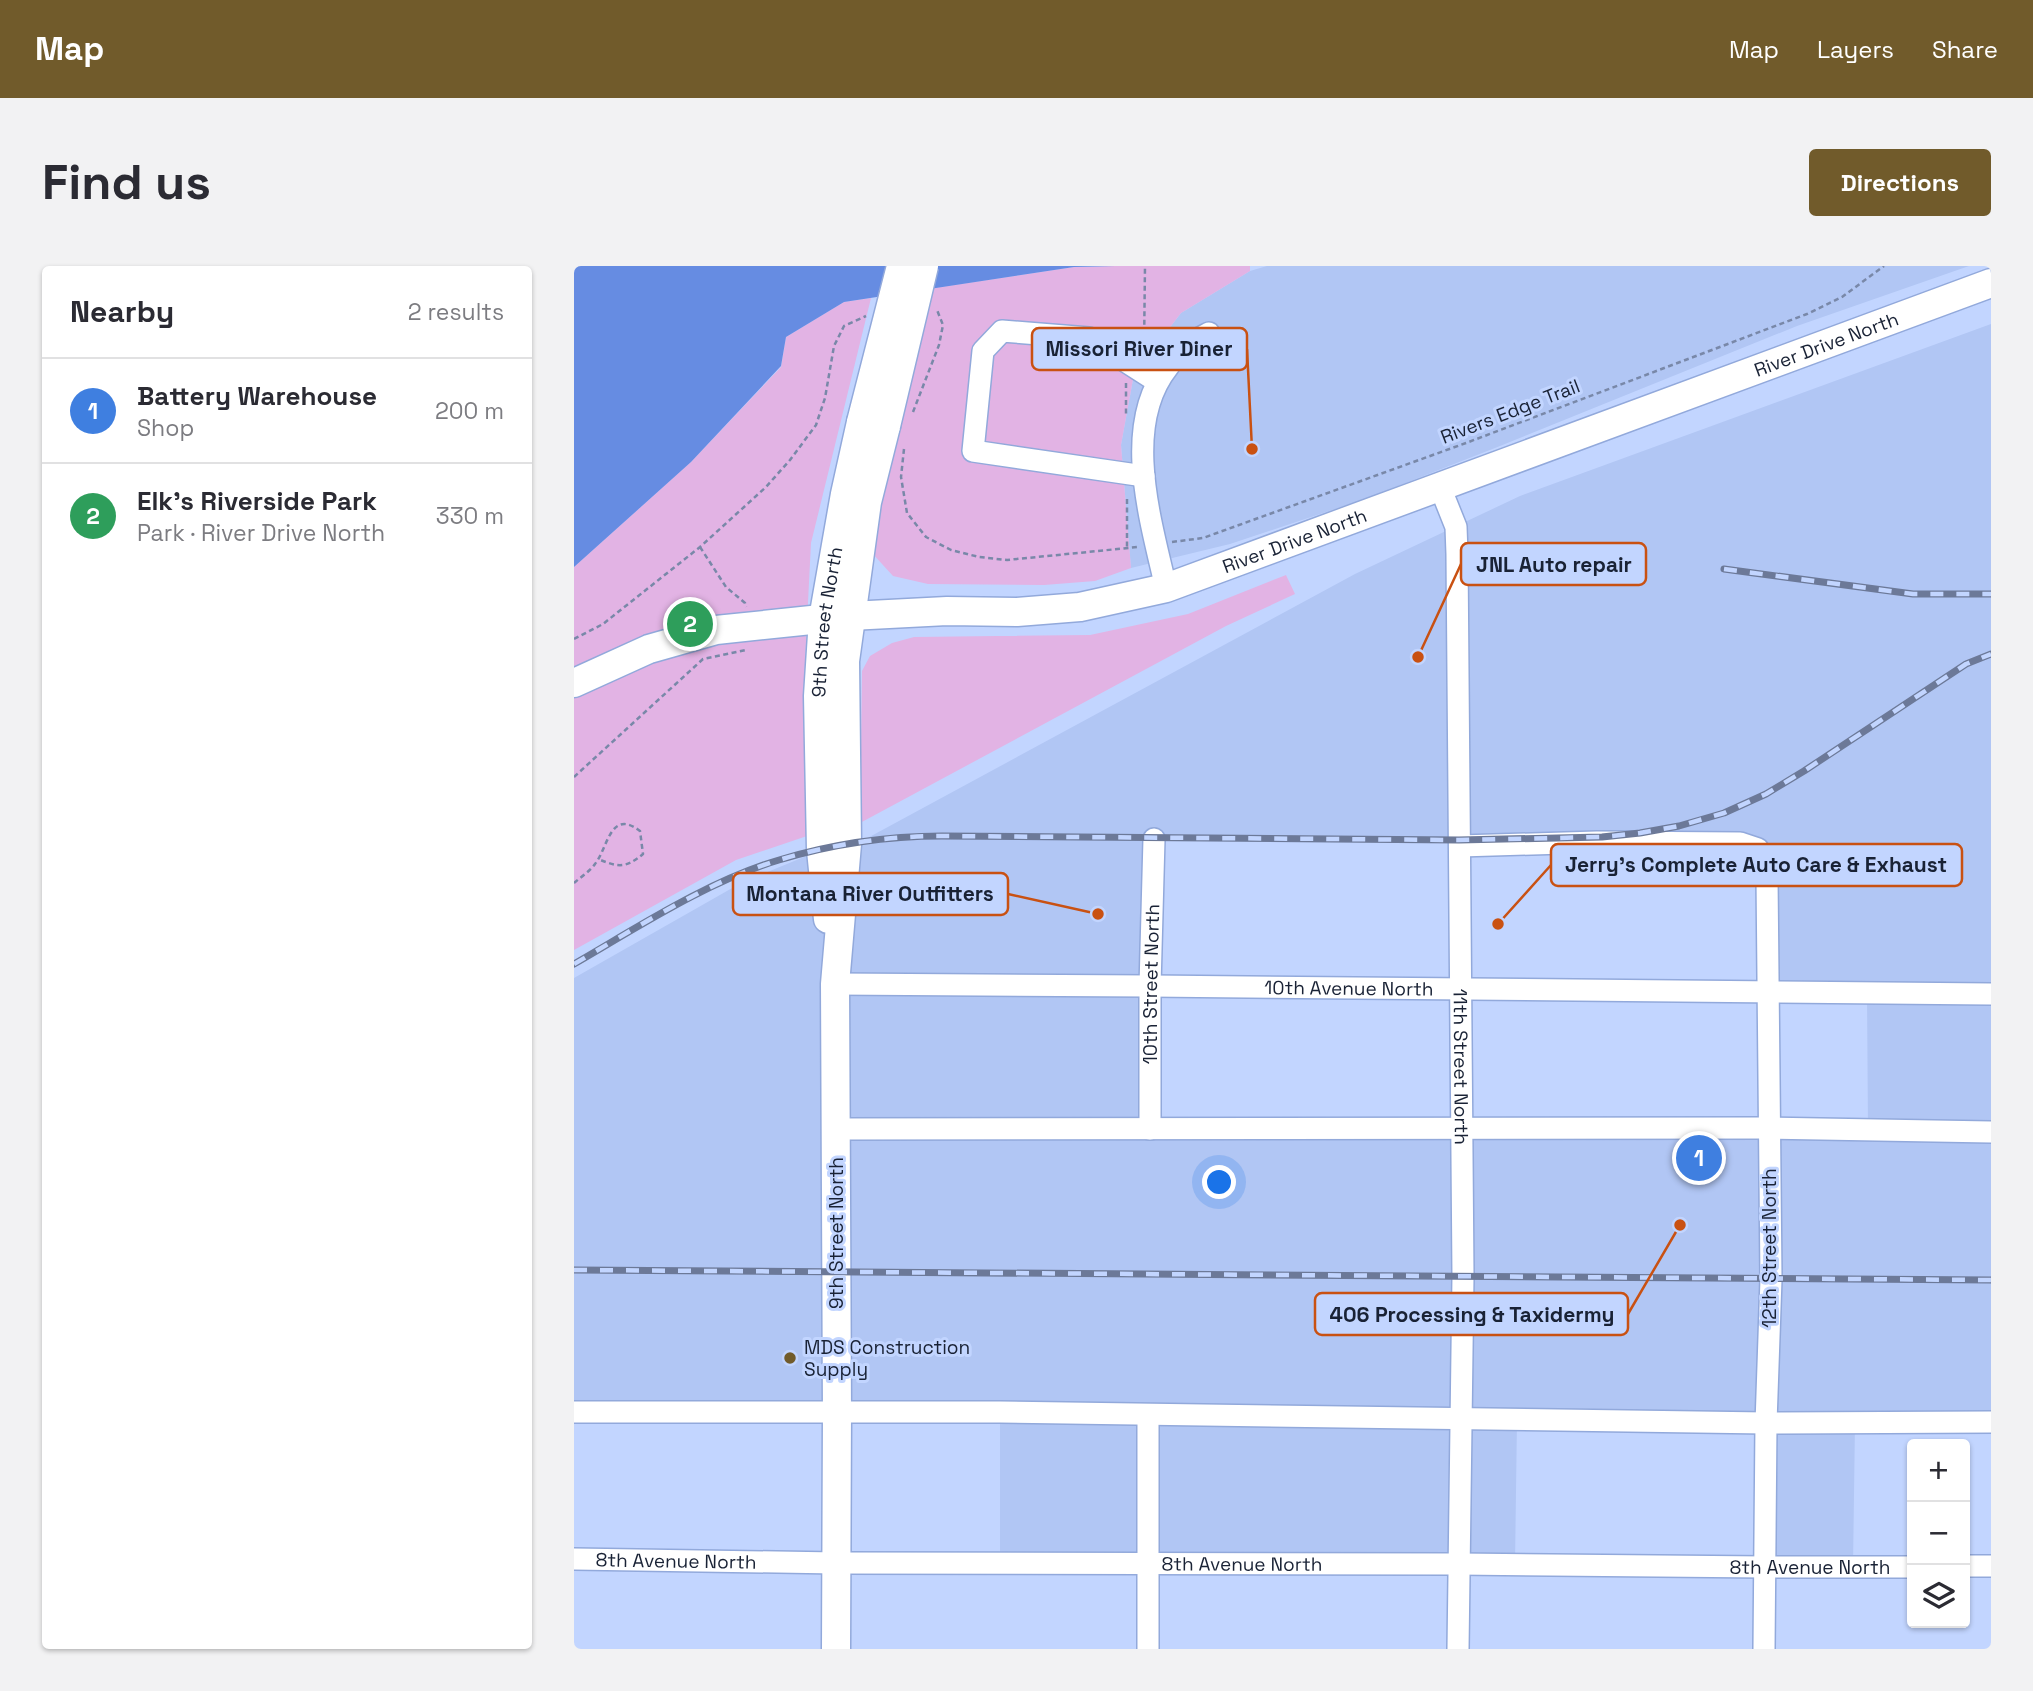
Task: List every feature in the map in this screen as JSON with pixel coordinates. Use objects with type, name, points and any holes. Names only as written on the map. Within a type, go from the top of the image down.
[{"type":"main road","name":"9th Street North","points":[[873,424],[901,266]]},
{"type":"main road","name":"9th Street North","points":[[836,1649],[835,984],[847,844],[845,662],[836,618],[845,494],[873,424],[924,266]]},
{"type":"main road","name":"River Drive North","points":[[574,683],[649,649],[716,629],[947,611],[1017,612],[1080,607],[1166,588],[1991,283]]},
{"type":"street","points":[[1143,476],[973,451],[983,351],[1002,331],[1089,338],[1156,381]]},
{"type":"street","points":[[1166,588],[1144,485],[1142,446],[1156,381],[1180,351],[1209,333]]},
{"type":"street","name":"11th Street North","points":[[1440,487],[1456,527],[1463,1276],[1458,1649]]},
{"type":"street","name":"10th Street North","points":[[1150,1129],[1154,839]]},
{"type":"street","name":"12th Street North","points":[[1460,846],[1597,842],[1740,843],[1758,849],[1764,860],[1767,877],[1769,992],[1771,1279],[1766,1423],[1764,1649]]},
{"type":"street","name":"10th Avenue North","points":[[835,984],[1991,994]]},
{"type":"street","points":[[835,1129],[1770,1128],[1991,1132]]},
{"type":"street","points":[[574,1412],[1000,1412],[1766,1423],[1991,1422]]},
{"type":"street","points":[[1149,1415],[1149,1649]]},
{"type":"street","name":"8th Avenue North","points":[[574,1559],[837,1563],[1907,1567]]},
{"type":"street","points":[[1970,1566],[1991,1566]]},
{"type":"path","points":[[1145,266],[1145,284]]},
{"type":"path","name":"Rivers Edge Trail","points":[[1184,541],[1203,538],[1433,455],[1807,314],[1842,297],[1885,266]]},
{"type":"path","points":[[699,547],[726,587],[746,603]]},
{"type":"path","points":[[574,777],[702,659],[752,649]]},
{"type":"path","points":[[574,883],[596,863],[611,830],[621,825],[632,825],[640,831],[643,854],[632,863],[617,866],[598,859]]},
{"type":"shaded area","points":[[1250,266],[1250,271],[1181,313],[1134,374],[1121,445],[1131,568],[1095,581],[1044,585],[928,584],[893,576],[872,553],[876,516],[927,289],[1074,267]]},
{"type":"shaded area","points":[[1267,266],[1969,266],[1797,326],[1362,500],[1230,544],[1131,568],[1121,445],[1134,374],[1181,313],[1250,271]]},
{"type":"shaded area","points":[[871,298],[811,543],[804,681],[807,836],[736,860],[574,950],[574,567],[691,462],[781,367],[786,337],[844,302]]},
{"type":"shaded area","points":[[1991,324],[1991,1422],[1855,1422],[1853,1567],[1765,1567],[1766,1423],[1517,1420],[1515,1564],[1000,1563],[1000,1413],[574,1412],[574,978],[741,883],[821,850],[862,841],[1355,574],[1520,496]],"holes":[[[1154,839],[1459,840],[1758,849],[1769,992],[1867,993],[1868,1130],[1150,1129]]]},
{"type":"shaded area","points":[[1286,575],[1295,594],[1226,626],[860,823],[862,671],[870,656],[892,643],[914,637],[1090,635],[1188,614]]},
{"type":"water","points":[[574,266],[1115,266],[1074,267],[844,302],[786,337],[781,366],[691,462],[574,567]]},
{"type":"railway","points":[[1724,569],[1913,594],[1991,594]]},
{"type":"railway","points":[[574,964],[700,892],[752,869],[839,845],[880,839],[942,836],[1459,840],[1602,837],[1679,826],[1724,813],[1766,794],[1966,664],[1991,654]]},
{"type":"railway","points":[[574,1270],[1991,1280]]},
{"type":"place","name":"Missori River Diner","points":[[1252,449]]},
{"type":"place","name":"Elk's Riverside Park","points":[[690,624]]},
{"type":"place","name":"JNL Auto repair","points":[[1418,657]]},
{"type":"place","name":"Montana River Outfitters","points":[[1098,914]]},
{"type":"place","name":"Jerry's Complete Auto Care & Exhaust","points":[[1498,924]]},
{"type":"place","name":"Battery Warehouse","points":[[1699,1158]]},
{"type":"place","name":"406 Processing & Taxidermy","points":[[1680,1225]]},
{"type":"place","name":"MDS Construction Supply","points":[[790,1358]]}]
